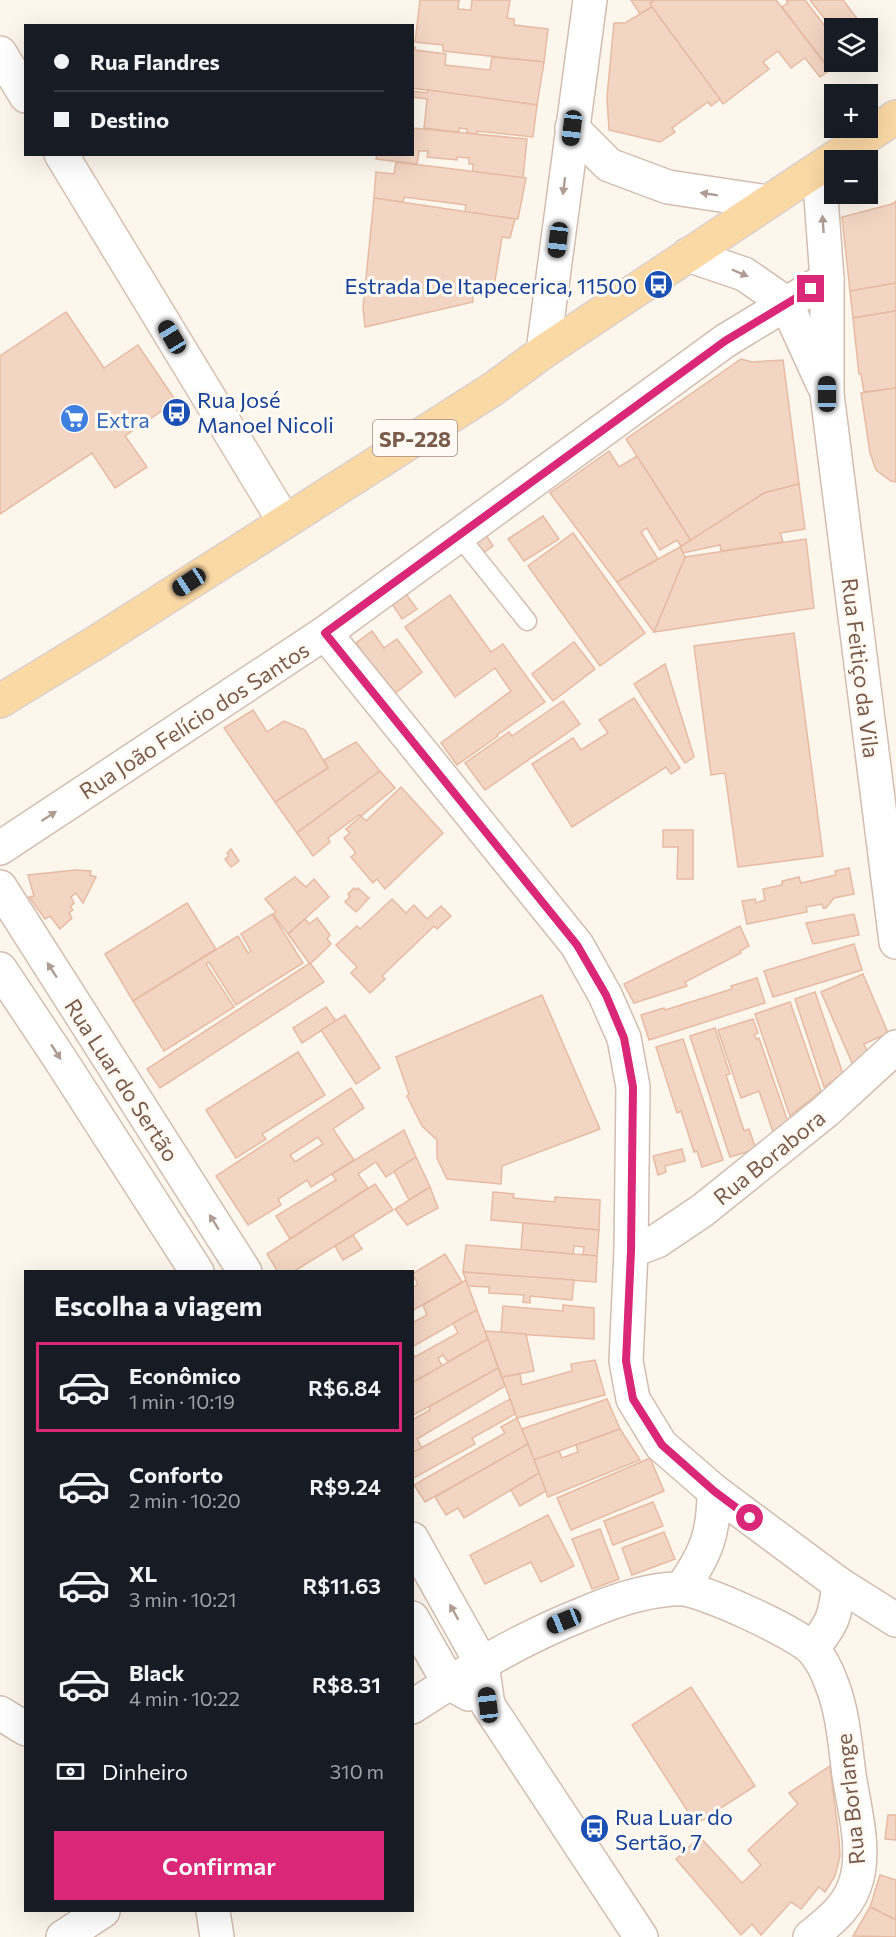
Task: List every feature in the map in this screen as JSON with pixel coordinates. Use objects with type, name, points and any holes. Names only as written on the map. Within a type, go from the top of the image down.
[{"type":"main road","name":"SP-228","points":[[0,701],[493,389],[543,352],[896,117]]},
{"type":"street","points":[[543,352],[590,0]]},
{"type":"street","points":[[0,54],[24,93]]},
{"type":"street","points":[[572,128],[609,165],[668,187],[767,202]]},
{"type":"street","points":[[62,156],[284,521]]},
{"type":"street","name":"Rua Feitiço da Vila","points":[[819,170],[827,279],[827,394],[896,942]]},
{"type":"street","points":[[688,255],[744,274],[786,303]]},
{"type":"street","name":"Rua João Felício dos Santos","points":[[0,848],[325,633],[725,341],[827,279]]},
{"type":"street","name":"Rua Feitiço da Vila","points":[[786,303],[827,394]]},
{"type":"street","points":[[325,633],[577,945],[606,995],[624,1038],[633,1087],[631,1251],[626,1361],[633,1399],[662,1445],[714,1491],[839,1584],[896,1620]]},
{"type":"street","name":"Rua Luar do Sertão","points":[[0,887],[244,1270]]},
{"type":"street","name":"Rua Luar do Sertão","points":[[0,969],[196,1270]]},
{"type":"street","name":"Rua Borabora","points":[[631,1251],[657,1241],[703,1210],[826,1112],[896,1047]]},
{"type":"street","points":[[115,1144],[146,1118]]},
{"type":"street","points":[[682,1588],[695,1569],[709,1541],[714,1511],[714,1491]]},
{"type":"street","points":[[414,1543],[482,1664],[488,1705],[641,1937]]},
{"type":"street","points":[[812,1649],[831,1624],[839,1584]]},
{"type":"street","name":"Rua Borlange","points":[[414,1706],[544,1629],[605,1605],[644,1593],[682,1588],[714,1598],[786,1632],[812,1649],[823,1664],[831,1682],[839,1706],[859,1845],[858,1876],[851,1897],[838,1914],[810,1937]]},
{"type":"street","points":[[414,1622],[449,1683],[488,1705]]},
{"type":"street","points":[[0,1713],[24,1728]]},
{"type":"street","points":[[63,1937],[101,1912]]},
{"type":"street","points":[[213,1912],[218,1937]]},
{"type":"lane","points":[[459,536],[527,621]]},
{"type":"building","points":[[420,0],[459,0],[458,9],[471,10],[472,0],[510,0],[507,18],[514,19],[514,25],[548,29],[544,62],[443,51],[443,45],[415,42]]},
{"type":"building","points":[[631,0],[655,0],[650,3],[652,7],[640,14]]},
{"type":"building","points":[[655,0],[776,0],[824,62],[824,72],[827,72],[820,77],[805,58],[791,68],[778,51],[763,62],[769,69],[723,104],[650,3]]},
{"type":"building","points":[[786,0],[805,0],[824,25],[824,62],[782,7],[788,3]]},
{"type":"building","points":[[810,0],[843,0],[856,18],[824,18]]},
{"type":"building","points":[[652,7],[720,99],[711,106],[708,102],[672,128],[675,132],[660,142],[609,130],[607,97],[614,23],[625,23]]},
{"type":"building","points":[[414,47],[415,50],[446,54],[445,65],[490,70],[492,57],[544,62],[537,105],[414,88]]},
{"type":"building","points":[[428,90],[537,105],[533,137],[477,131],[477,134],[467,133],[467,129],[459,128],[459,132],[424,128],[427,99],[414,97],[414,91],[427,93]]},
{"type":"building","points":[[414,128],[527,139],[523,178],[473,172],[473,164],[469,164],[469,158],[457,157],[457,160],[427,157],[428,151],[419,151],[417,164],[376,159],[377,156],[414,156]]},
{"type":"building","points":[[396,162],[526,178],[518,219],[465,212],[466,205],[404,197],[403,202],[374,198],[376,172],[394,174]]},
{"type":"building","points":[[374,198],[515,219],[510,238],[502,237],[494,287],[472,290],[473,302],[365,327],[363,308]]},
{"type":"building","points":[[896,201],[896,283],[850,291],[842,217]]},
{"type":"building","points":[[896,283],[896,311],[853,318],[850,291]]},
{"type":"building","points":[[896,311],[896,388],[864,392],[861,374],[859,374],[853,318]]},
{"type":"building","name":"Extra","points":[[66,312],[104,368],[138,345],[176,401],[125,436],[147,467],[115,488],[92,453],[0,514],[0,356]]},
{"type":"building","points":[[741,359],[752,362],[783,360],[799,484],[764,493],[691,541],[626,439]]},
{"type":"building","points":[[896,388],[896,482],[876,470],[870,453],[861,393]]},
{"type":"building","points":[[609,451],[619,467],[637,456],[691,541],[681,546],[677,540],[660,550],[647,528],[641,532],[658,559],[617,582],[550,493]]},
{"type":"building","points":[[799,484],[805,529],[780,533],[783,542],[721,551],[720,545],[683,553],[680,547],[764,493]]},
{"type":"building","points":[[543,516],[559,539],[524,561],[508,539]]},
{"type":"building","points":[[573,533],[645,633],[600,666],[528,566]]},
{"type":"building","points":[[486,535],[493,546],[483,553],[476,542]]},
{"type":"building","points":[[806,539],[814,608],[654,632],[685,557]]},
{"type":"building","points":[[680,547],[685,557],[654,632],[617,582]]},
{"type":"building","points":[[404,591],[417,609],[402,619],[390,601]]},
{"type":"building","points":[[450,595],[491,652],[503,644],[545,702],[457,765],[441,743],[511,691],[495,668],[455,697],[405,627]]},
{"type":"building","points":[[372,631],[384,648],[397,639],[422,672],[393,695],[356,643]]},
{"type":"building","points":[[794,633],[823,856],[738,867],[725,773],[711,775],[694,646]]},
{"type":"building","points":[[574,642],[595,669],[553,701],[532,674]]},
{"type":"building","points":[[665,664],[694,757],[685,763],[634,684]]},
{"type":"building","points":[[634,698],[680,768],[671,774],[666,767],[572,827],[532,764],[573,738],[581,750],[608,733],[599,720]]},
{"type":"building","points":[[563,701],[580,724],[485,790],[465,763],[509,732],[512,736]]},
{"type":"building","points":[[253,710],[267,732],[284,721],[305,730],[328,768],[275,802],[224,728]]},
{"type":"building","points":[[356,742],[380,771],[297,833],[275,802],[328,768],[324,760]]},
{"type":"building","points":[[380,771],[395,788],[361,816],[359,815],[328,838],[330,842],[313,856],[297,833]]},
{"type":"building","points":[[401,787],[443,833],[385,889],[377,879],[373,883],[351,857],[356,853],[344,838],[350,833],[346,829],[361,816],[366,821]]},
{"type":"building","points":[[663,830],[693,830],[693,879],[677,879],[678,847],[663,847]]},
{"type":"building","points":[[231,849],[239,861],[231,867],[225,859],[229,856],[227,853]]},
{"type":"building","points":[[849,868],[854,894],[834,898],[826,908],[823,908],[822,904],[806,907],[807,912],[747,924],[742,901],[755,899],[756,903],[765,900],[763,889],[782,885],[782,881],[799,877],[801,883],[836,875],[835,871]]},
{"type":"building","points":[[76,870],[91,871],[90,875],[96,877],[83,903],[76,893],[71,897],[74,903],[70,907],[73,910],[69,913],[72,918],[60,929],[50,916],[45,919],[29,897],[34,896],[28,875]]},
{"type":"building","points":[[295,877],[306,887],[314,879],[329,897],[288,934],[273,914],[276,912],[265,899]]},
{"type":"building","points":[[354,888],[356,890],[358,888],[369,898],[356,912],[345,902],[350,897],[348,894]]},
{"type":"building","points":[[392,899],[406,913],[414,905],[427,919],[441,906],[451,916],[437,929],[434,926],[382,976],[385,979],[370,993],[351,973],[357,967],[336,945],[357,926],[360,929]]},
{"type":"building","points":[[187,903],[216,949],[133,1001],[105,954]]},
{"type":"building","points":[[272,914],[303,963],[236,1005],[209,962],[206,964],[234,1007],[164,1051],[133,1001],[238,936],[248,953],[251,951],[241,934]]},
{"type":"building","points":[[854,914],[859,935],[813,944],[806,923]]},
{"type":"building","points":[[317,918],[330,935],[327,939],[331,944],[310,964],[288,934],[305,919],[309,924]]},
{"type":"building","points":[[740,926],[749,946],[740,951],[741,953],[685,982],[687,986],[634,1003],[624,984]]},
{"type":"building","points":[[854,944],[862,970],[773,997],[764,971]]},
{"type":"building","points":[[310,963],[324,982],[160,1088],[147,1069]]},
{"type":"building","points":[[863,974],[888,1033],[864,1044],[870,1058],[853,1065],[821,992]]},
{"type":"building","points":[[757,978],[765,1003],[649,1040],[641,1015],[732,989],[731,986]]},
{"type":"building","points":[[815,992],[843,1074],[824,1087],[795,999]]},
{"type":"building","points":[[542,995],[600,1129],[502,1166],[501,1184],[447,1179],[437,1158],[437,1140],[422,1126],[407,1096],[409,1094],[396,1057]]},
{"type":"building","points":[[790,1002],[821,1091],[790,1116],[755,1014]]},
{"type":"building","points":[[326,1007],[336,1021],[302,1043],[293,1028]]},
{"type":"building","points":[[345,1015],[380,1068],[356,1084],[321,1030]]},
{"type":"building","points":[[753,1019],[758,1033],[754,1035],[756,1039],[759,1038],[788,1122],[774,1135],[759,1091],[741,1098],[718,1030]]},
{"type":"building","points":[[715,1028],[730,1074],[726,1075],[744,1131],[749,1129],[756,1149],[730,1157],[690,1036]]},
{"type":"building","points":[[683,1039],[723,1160],[702,1167],[697,1151],[694,1152],[681,1111],[677,1113],[656,1047]]},
{"type":"building","points":[[298,1052],[325,1095],[262,1134],[266,1139],[236,1158],[206,1110]]},
{"type":"building","points":[[351,1088],[364,1108],[333,1129],[354,1160],[311,1187],[307,1180],[278,1199],[281,1205],[248,1225],[216,1176]],"holes":[[[318,1137],[323,1144],[295,1162],[290,1155]]]},
{"type":"building","points":[[404,1130],[416,1157],[386,1177],[376,1162],[358,1174],[368,1188],[290,1239],[276,1216],[336,1180],[332,1174]]},
{"type":"building","points":[[682,1149],[685,1161],[665,1166],[666,1172],[658,1175],[653,1156]]},
{"type":"building","points":[[416,1157],[430,1187],[409,1200],[394,1171]]},
{"type":"building","points":[[375,1184],[393,1210],[296,1270],[277,1270],[267,1254]]},
{"type":"building","points":[[430,1187],[438,1208],[407,1225],[395,1209]]},
{"type":"building","points":[[493,1192],[514,1194],[513,1198],[555,1202],[555,1197],[600,1200],[599,1230],[491,1220]]},
{"type":"building","points":[[523,1223],[599,1230],[597,1256],[583,1255],[584,1247],[574,1246],[573,1254],[521,1250]]},
{"type":"building","points":[[353,1235],[362,1249],[343,1260],[335,1246]]},
{"type":"building","points":[[466,1245],[597,1256],[596,1282],[463,1272]]},
{"type":"building","points":[[445,1254],[462,1282],[414,1310],[414,1287],[418,1284],[414,1273]]},
{"type":"building","points":[[463,1272],[574,1280],[572,1300],[530,1296],[530,1303],[523,1302],[524,1295],[489,1293],[489,1287],[468,1286]]},
{"type":"building","points":[[466,1280],[477,1310],[414,1346],[414,1322],[427,1315],[423,1305]]},
{"type":"building","points":[[563,1305],[594,1308],[594,1339],[501,1333],[503,1306],[563,1311]]},
{"type":"building","points":[[477,1310],[488,1339],[448,1362],[443,1355],[438,1358],[442,1366],[414,1382],[414,1355],[415,1357],[458,1333],[453,1323]]},
{"type":"building","points":[[485,1331],[526,1334],[534,1371],[502,1377]]},
{"type":"building","points":[[488,1339],[498,1368],[414,1415],[414,1382]]},
{"type":"building","points":[[595,1360],[605,1395],[517,1418],[502,1377],[520,1374],[522,1385],[572,1371],[571,1364]]},
{"type":"building","points":[[498,1368],[505,1386],[417,1439],[422,1448],[414,1452],[414,1419],[430,1410],[429,1407]]},
{"type":"building","points":[[510,1399],[515,1414],[472,1438],[475,1444],[414,1478],[414,1452]]},
{"type":"building","points":[[607,1399],[620,1429],[534,1460],[522,1429]]},
{"type":"building","points":[[517,1418],[528,1444],[425,1502],[414,1485],[505,1433],[501,1427]]},
{"type":"building","points":[[620,1429],[640,1460],[548,1497],[534,1460],[559,1451],[562,1458],[578,1452],[576,1445]]},
{"type":"building","points":[[528,1444],[539,1473],[464,1518],[458,1508],[446,1515],[435,1497]]},
{"type":"building","points":[[650,1458],[664,1491],[571,1530],[557,1498]]},
{"type":"building","points":[[539,1473],[546,1491],[520,1506],[511,1490]]},
{"type":"building","points":[[653,1502],[663,1526],[613,1545],[604,1521]]},
{"type":"building","points":[[548,1515],[574,1566],[541,1582],[531,1562],[485,1584],[470,1555]]},
{"type":"building","points":[[600,1529],[619,1579],[592,1589],[572,1539]]},
{"type":"building","points":[[664,1532],[675,1559],[632,1575],[622,1548]]},
{"type":"building","points":[[691,1687],[755,1786],[696,1824],[632,1725]]},
{"type":"building","points":[[830,1766],[840,1856],[835,1876],[825,1892],[819,1887],[801,1909],[791,1902],[761,1935],[752,1924],[741,1935],[676,1859],[700,1837],[742,1883],[761,1865],[748,1850],[798,1804],[789,1793]]},
{"type":"building","points":[[888,1815],[896,1815],[896,1840],[885,1839]]},
{"type":"building","points":[[880,1875],[896,1880],[896,1920],[870,1907]]},
{"type":"building","points":[[870,1907],[896,1920],[896,1937],[853,1936]]},
{"type":"place","name":"Estrada De Itapecerica, 11500","points":[[658,285]]},
{"type":"place","name":"Rua José Manoel Nicoli","points":[[176,412]]},
{"type":"place","name":"Extra","points":[[75,419]]},
{"type":"place","name":"Rua Luar do Sertão, 7","points":[[594,1829]]},
{"type":"route","points":[[750,1518],[714,1491],[662,1445],[633,1399],[626,1361],[631,1251],[633,1087],[624,1038],[606,995],[577,945],[325,633],[725,341],[811,289]]}]
